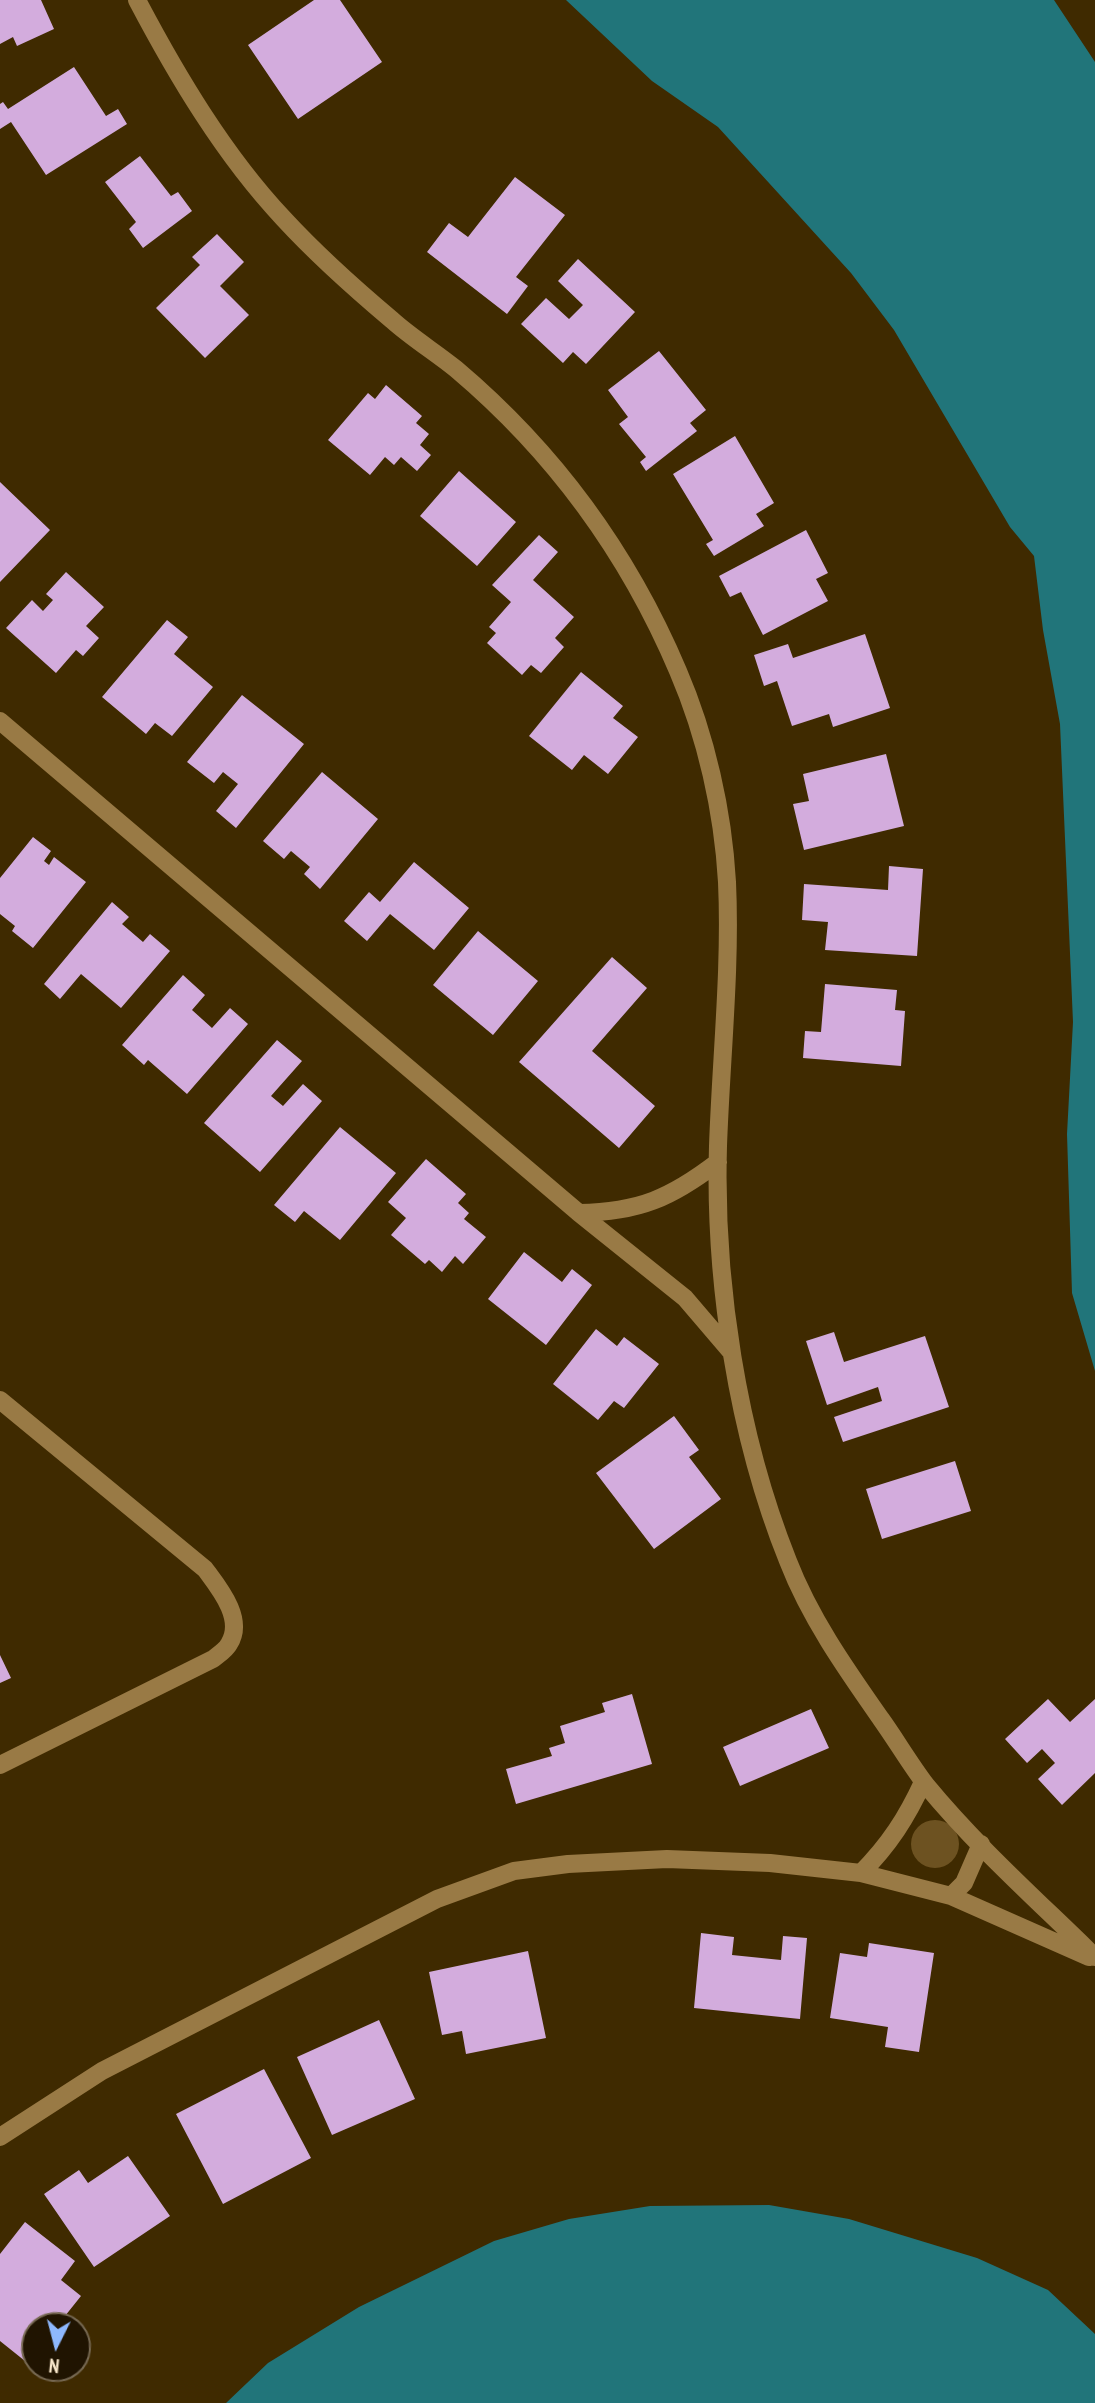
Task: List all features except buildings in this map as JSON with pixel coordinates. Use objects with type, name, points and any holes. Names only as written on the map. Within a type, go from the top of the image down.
[{"type":"street","points":[[136,0],[215,132],[278,213],[336,272],[457,370],[561,474],[609,538],[652,614],[680,676],[711,773],[727,880],[716,1228],[732,1353],[753,1451],[787,1560],[815,1618],[923,1782],[1095,1958]]},
{"type":"street","points":[[0,721],[579,1213],[685,1298],[732,1353]]},
{"type":"street","points":[[579,1213],[615,1213],[649,1204],[683,1189],[718,1162]]},
{"type":"street","points":[[0,1400],[205,1569],[221,1590],[231,1611],[233,1630],[229,1644],[213,1659],[0,1765]]},
{"type":"street","points":[[861,1873],[894,1837],[923,1782]]},
{"type":"street","points":[[951,1896],[964,1884],[981,1844]]},
{"type":"street","points":[[0,2137],[102,2071],[437,1899],[514,1871],[568,1864],[667,1859],[770,1863],[861,1873],[951,1896],[1095,1958]]},
{"type":"shaded area","points":[[935,1820],[952,1827],[959,1844],[952,1861],[935,1868],[918,1861],[911,1844],[918,1827]]},
{"type":"water","points":[[566,0],[1054,0],[1095,62],[1095,1371],[1072,1293],[1067,1134],[1073,1022],[1060,724],[1043,630],[1034,556],[1010,527],[894,330],[851,273],[718,127],[652,81]]},
{"type":"water","points":[[769,2205],[849,2219],[977,2258],[1048,2290],[1095,2334],[1095,2403],[226,2403],[268,2363],[359,2307],[494,2241],[569,2219],[650,2206]]}]
